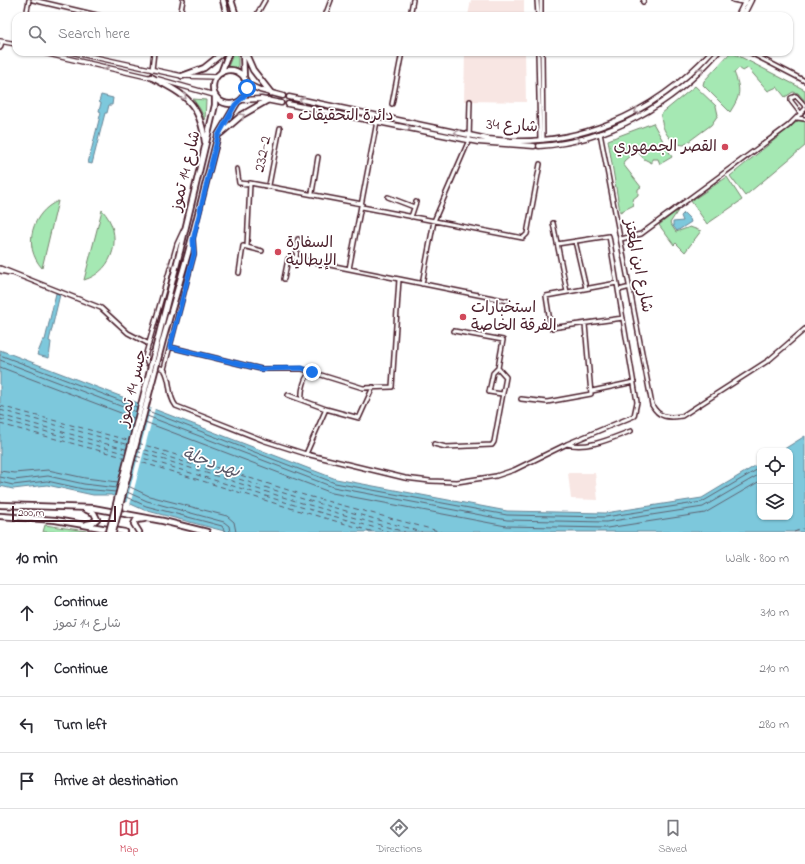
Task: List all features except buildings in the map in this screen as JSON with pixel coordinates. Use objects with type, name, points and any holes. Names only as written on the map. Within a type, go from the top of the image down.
[{"type":"main road","points":[[222,0],[226,12]]},
{"type":"main road","points":[[231,0],[235,12]]},
{"type":"main road","points":[[741,12],[748,2]]},
{"type":"main road","points":[[744,12],[748,2]]},
{"type":"main road","points":[[182,76],[204,68],[219,56]]},
{"type":"main road","points":[[227,56],[221,72],[216,77],[212,86],[215,96],[224,104],[230,105],[239,102],[268,100],[281,103]]},
{"type":"main road","points":[[244,56],[244,78]]},
{"type":"main road","points":[[246,56],[253,70],[271,93]]},
{"type":"main road","name":"شارع 34","points":[[289,97],[378,116],[469,138],[541,140],[591,130],[630,115],[669,90],[707,56]]},
{"type":"main road","name":"شارع 34","points":[[288,104],[498,144],[536,146],[567,142],[600,133],[630,120],[664,100],[692,78],[714,56]]},
{"type":"main road","points":[[221,72],[228,70],[235,71],[244,78],[247,84],[246,92],[239,102]]},
{"type":"main road","points":[[151,77],[175,90],[193,105],[201,118],[205,145]]},
{"type":"main road","points":[[247,84],[283,96]]},
{"type":"main road","name":"شارع 14 تموز","points":[[180,251],[184,229],[215,105],[215,96]]},
{"type":"main road","points":[[218,136],[242,115],[268,100]]},
{"type":"main road","name":"شارع 14 تموز","points":[[188,253],[193,240],[218,136],[239,102]]},
{"type":"main road","name":"جسر 14 تموز","points":[[109,532],[180,251]]},
{"type":"main road","name":"جسر 14 تموز","points":[[113,532],[163,340],[188,253]]},
{"type":"main road","points":[[0,505],[93,508],[163,521],[207,532]]},
{"type":"main road","points":[[0,516],[89,524],[96,521],[96,516],[90,510],[61,506]]},
{"type":"main road","points":[[139,532],[134,526],[136,520],[145,519],[163,521]]},
{"type":"main road","points":[[72,523],[125,532]]},
{"type":"street","points":[[27,12],[29,0]]},
{"type":"street","points":[[33,0],[86,12]]},
{"type":"street","points":[[181,12],[183,0]]},
{"type":"street","points":[[258,12],[264,0]]},
{"type":"street","points":[[326,12],[331,0]]},
{"type":"street","points":[[411,12],[413,0]]},
{"type":"street","points":[[537,0],[538,12]]},
{"type":"street","points":[[541,0],[541,12]]},
{"type":"street","points":[[733,0],[748,2]]},
{"type":"street","points":[[0,48],[1,41],[12,43]]},
{"type":"street","points":[[58,56],[151,77],[215,96]]},
{"type":"street","points":[[75,60],[76,56]]},
{"type":"street","points":[[89,56],[182,76],[216,77]]},
{"type":"street","points":[[152,70],[154,56]]},
{"type":"street","points":[[392,104],[401,56]]},
{"type":"street","points":[[538,56],[541,140]]},
{"type":"street","points":[[541,140],[542,56]]},
{"type":"street","points":[[757,56],[805,81]]},
{"type":"street","points":[[801,114],[791,101],[792,98],[796,96],[805,106]]},
{"type":"street","points":[[422,284],[434,221],[469,138],[470,101]]},
{"type":"street","points":[[621,239],[641,234],[797,118],[805,109]]},
{"type":"street","points":[[349,269],[378,116]]},
{"type":"street","points":[[797,118],[805,119]]},
{"type":"street","name":"232-2","points":[[269,185],[280,128]]},
{"type":"street","name":"شارع ابن المعتز","points":[[600,133],[652,405],[656,413],[666,417],[682,416],[769,360],[805,329]]},
{"type":"street","points":[[312,193],[318,157]]},
{"type":"street","points":[[237,169],[239,183],[249,184],[252,182],[312,193],[411,217],[526,237],[540,164]]},
{"type":"street","points":[[247,247],[249,184]]},
{"type":"street","points":[[388,197],[414,207]]},
{"type":"street","points":[[411,217],[416,202]]},
{"type":"street","points":[[553,223],[567,292]]},
{"type":"street","points":[[164,369],[146,363],[145,357],[177,244],[184,229]]},
{"type":"street","points":[[193,240],[194,254],[164,369],[169,380],[170,392],[176,406],[265,441],[306,454],[405,478],[457,482],[496,476],[514,470],[567,444],[634,416],[637,402],[609,236],[557,244]]},
{"type":"street","points":[[296,258],[298,239]]},
{"type":"street","points":[[575,241],[586,288]]},
{"type":"street","points":[[239,273],[242,248],[247,247],[262,251]]},
{"type":"street","points":[[284,279],[289,258],[296,258],[508,301]]},
{"type":"street","points":[[0,270],[101,308],[128,333],[149,344]]},
{"type":"street","points":[[170,347],[261,369],[302,368],[363,388],[392,387],[398,279]]},
{"type":"street","points":[[617,283],[546,296],[551,328],[623,318]]},
{"type":"street","points":[[619,290],[630,287]]},
{"type":"street","points":[[585,324],[592,391]]},
{"type":"street","points":[[454,331],[503,340],[498,368],[493,373],[489,392],[502,394]]},
{"type":"street","points":[[434,444],[446,447],[492,445],[496,440],[502,394],[506,377],[498,368]]},
{"type":"street","points":[[302,400],[301,394],[307,376],[312,372]]},
{"type":"street","points":[[521,399],[547,402],[589,395],[592,391],[634,382]]},
{"type":"street","points":[[288,395],[326,409],[359,418],[374,387]]},
{"type":"street","points":[[306,454],[326,409]]},
{"type":"street","points":[[567,444],[576,447],[606,440],[631,431]]},
{"type":"shaded area","points":[[471,0],[524,0],[524,12],[469,12]]},
{"type":"shaded area","points":[[465,56],[525,56],[526,102],[464,101]]},
{"type":"shaded area","points":[[568,473],[595,473],[598,500],[571,499]]},
{"type":"green space","points":[[232,56],[238,56],[238,71],[231,68],[227,69]]},
{"type":"green space","points":[[727,56],[739,56],[805,90],[805,101],[798,93],[793,92],[785,97],[777,87],[768,91],[748,68],[743,71],[739,68],[734,72],[739,88],[738,97],[730,112],[703,85],[704,81]]},
{"type":"green space","points":[[695,86],[716,106],[718,115],[711,125],[684,145],[679,144],[674,142],[664,130],[661,114]]},
{"type":"green space","points":[[193,99],[206,100],[205,120],[200,109]]},
{"type":"green space","points":[[799,120],[805,122],[805,146],[745,196],[730,176]]},
{"type":"green space","points":[[653,123],[672,157],[660,164],[658,159],[652,159],[652,163],[644,159],[635,149],[630,151],[631,155],[624,161],[623,164],[641,187],[638,189],[638,195],[632,200],[634,205],[620,212],[608,140]]},
{"type":"green space","points":[[727,177],[742,200],[707,224],[691,201]]},
{"type":"green space","points":[[58,201],[42,268],[32,250],[31,240],[33,230],[36,221],[42,213],[49,206]]},
{"type":"green space","points":[[679,209],[670,223],[676,232],[690,227],[701,231],[685,252],[676,243],[674,245],[659,225]]},
{"type":"green space","points":[[102,210],[109,219],[113,229],[113,250],[109,260],[103,268],[95,275],[84,280]]},
{"type":"green space","points":[[45,525],[93,532],[43,532]]},
{"type":"water","points":[[101,95],[113,98],[112,105],[109,105],[107,113],[105,113],[92,164],[88,163],[101,112],[99,111],[101,103],[99,102]]},
{"type":"water","points":[[684,213],[691,222],[677,231],[673,226],[673,222],[683,221],[681,216]]},
{"type":"water","points":[[57,289],[61,290],[49,341],[51,342],[49,358],[37,355],[43,340],[45,340]]},
{"type":"water","name":"نهر دجلة","points":[[0,350],[336,479],[507,511],[605,513],[702,498],[757,465],[757,520],[793,520],[793,448],[786,448],[805,436],[805,532],[228,532],[144,510],[111,495],[93,495],[47,485],[13,489],[0,486]]},
{"type":"pier","points":[[151,406],[155,408],[130,505],[126,504]]},
{"type":"ferry route","points":[[0,406],[131,441]]},
{"type":"ferry route","points":[[0,410],[130,445]]},
{"type":"ferry route","points":[[0,415],[129,450]]},
{"type":"ferry route","points":[[0,419],[127,454]]},
{"type":"ferry route","points":[[0,424],[127,458]]},
{"type":"ferry route","points":[[138,443],[304,495],[442,532]]},
{"type":"ferry route","points":[[136,447],[303,499],[422,532]]},
{"type":"ferry route","points":[[136,451],[302,503],[405,532]]},
{"type":"ferry route","points":[[136,456],[301,507],[390,532]]},
{"type":"ferry route","points":[[134,460],[374,532]]},
{"type":"ferry route","points":[[794,532],[805,528]]},
{"type":"place","name":"دائرة التحقيقات","points":[[290,116]]},
{"type":"place","name":"القصر الجمهوري","points":[[725,147]]},
{"type":"place","name":"السفارة الإيطالية","points":[[278,252]]},
{"type":"place","name":"استخبارات الفرقة الخاصة","points":[[463,317]]},
{"type":"route","points":[[247,88],[245,95],[235,105],[218,136],[193,240],[195,251],[170,347],[261,369],[302,368],[312,372]]}]
